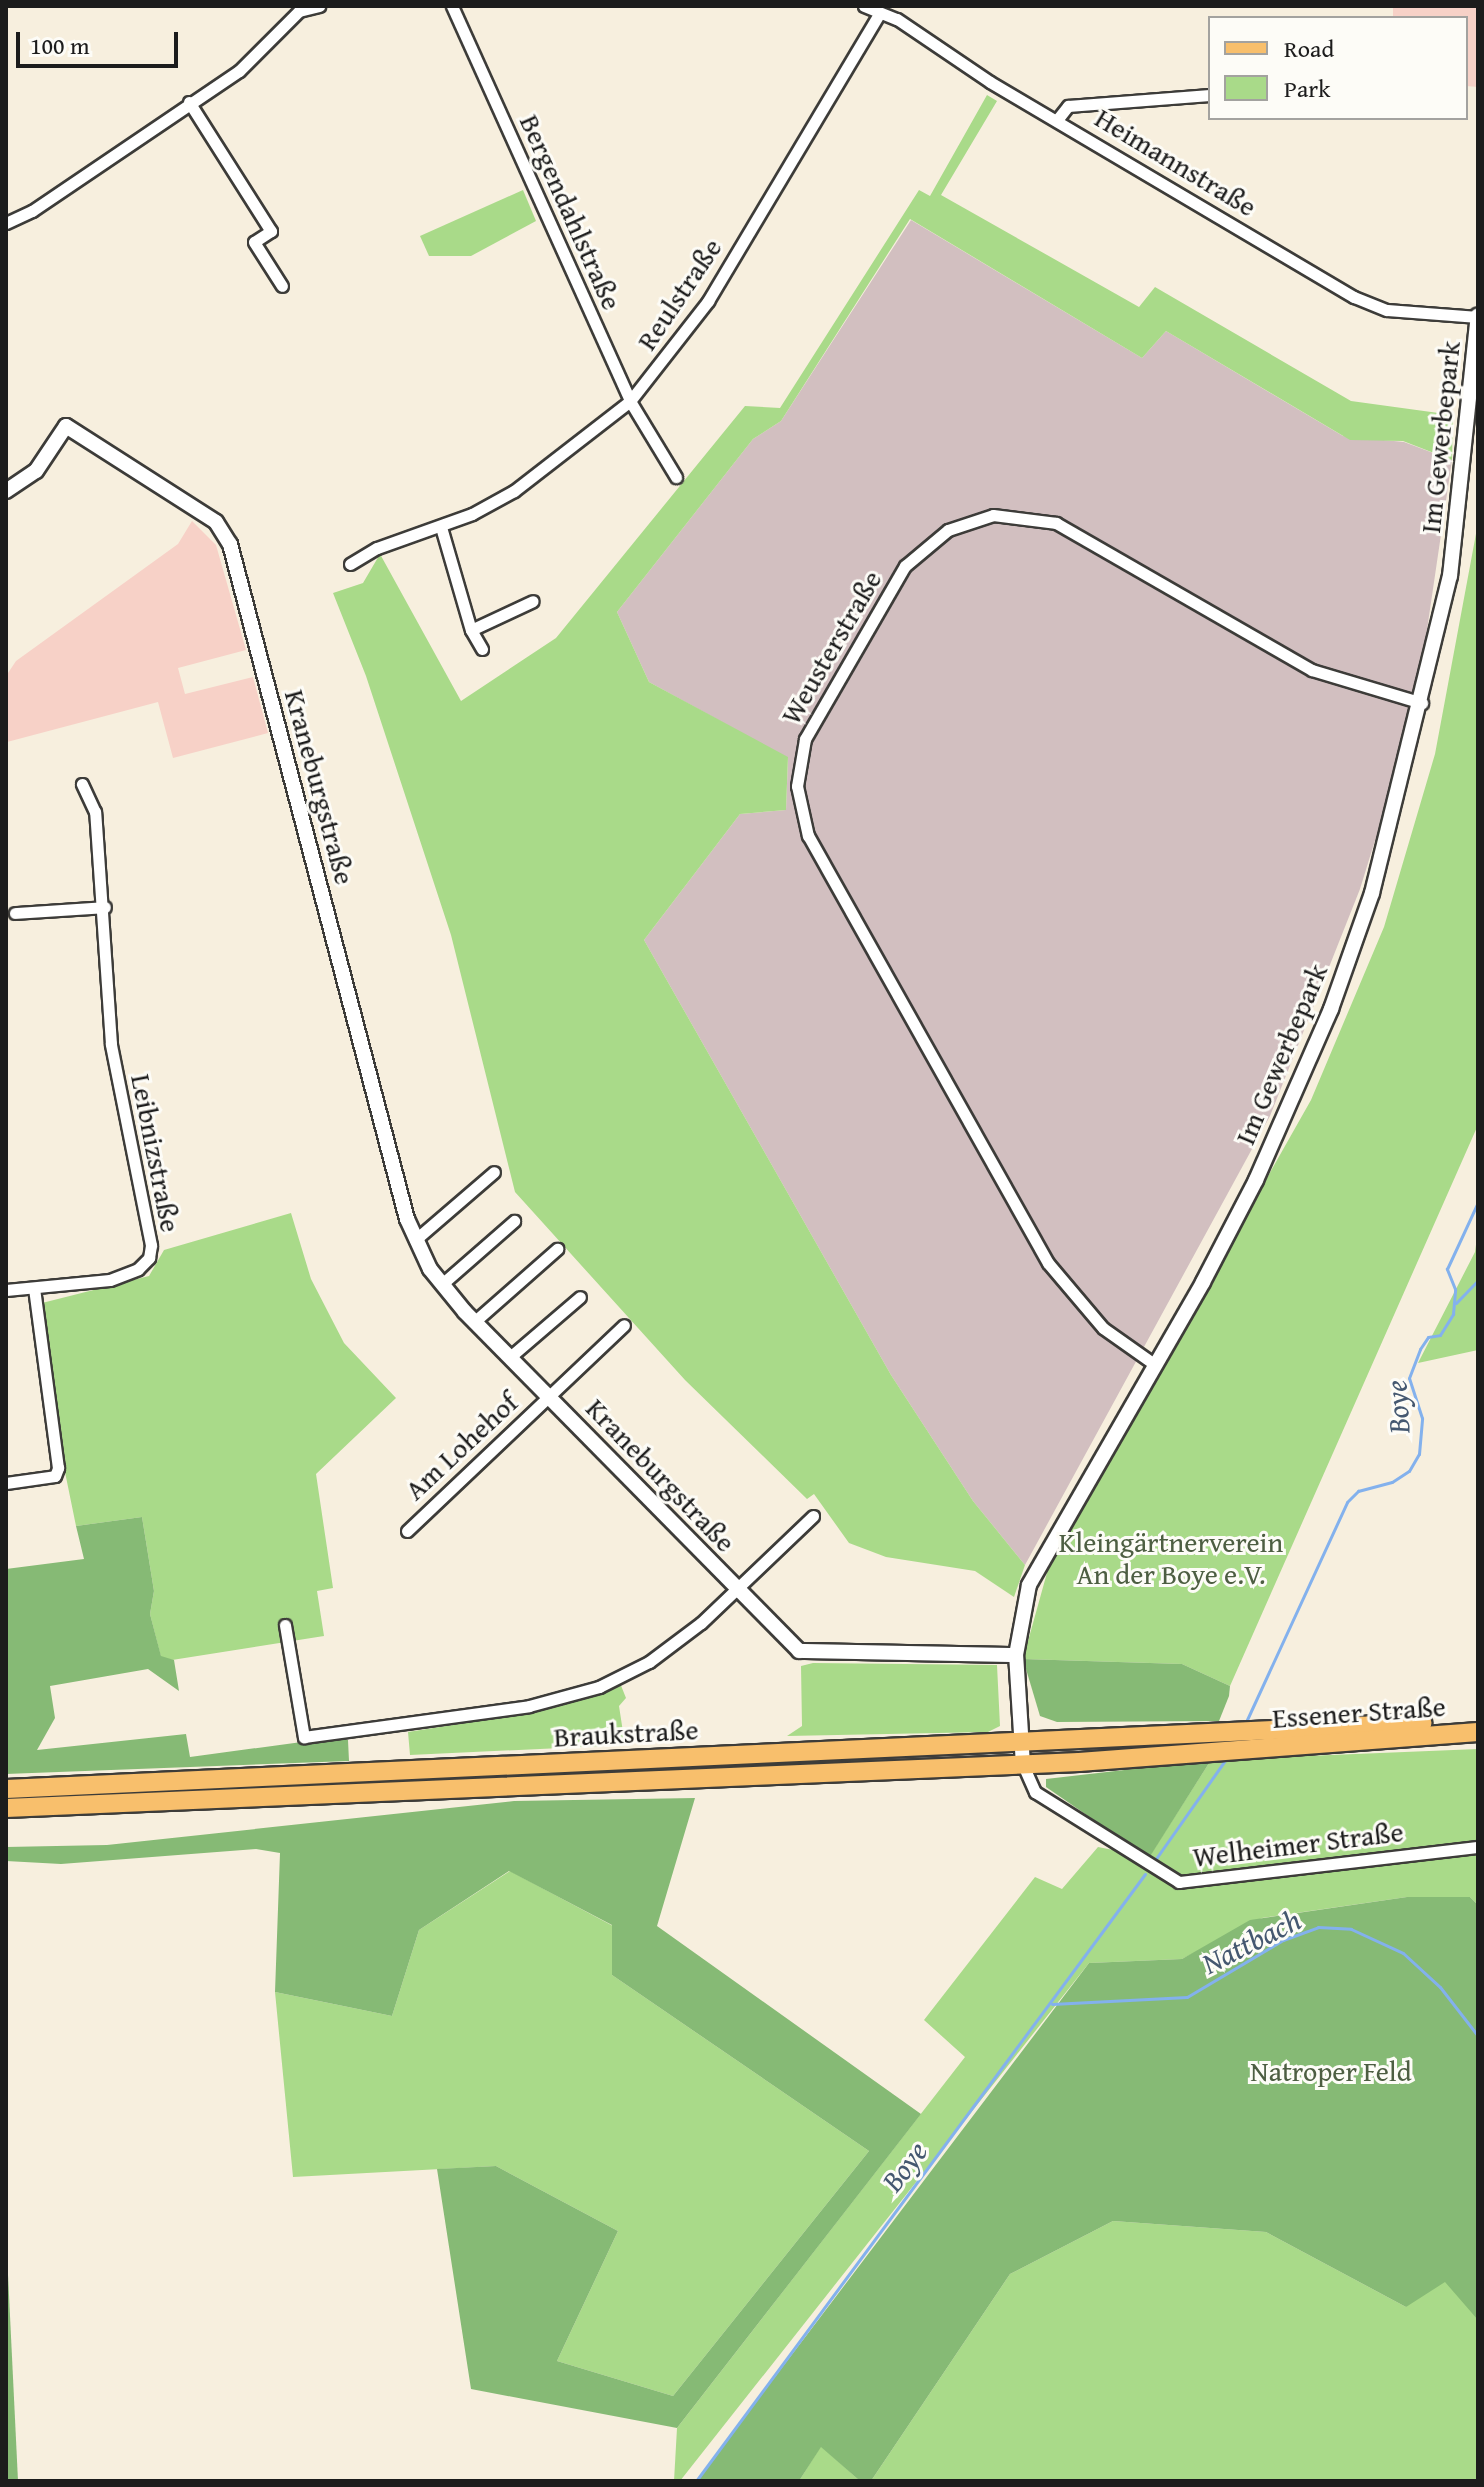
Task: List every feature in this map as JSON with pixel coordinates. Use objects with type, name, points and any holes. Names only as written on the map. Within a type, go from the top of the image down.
[{"type":"main road","name":"Essener Straße","points":[[1252,1739],[1478,1721]]},
{"type":"main road","name":"Essener Straße","points":[[1252,1739],[1478,1732]]},
{"type":"main road","name":"Braukstraße","points":[[6,1789],[1021,1742],[1252,1739]]},
{"type":"main road","name":"Braukstraße","points":[[6,1808],[1023,1765],[1214,1741]]},
{"type":"street","points":[[6,223],[32,211],[258,56],[299,11],[319,6]]},
{"type":"street","name":"Bergendahlstraße","points":[[452,6],[630,401],[676,477]]},
{"type":"street","name":"Heimannstraße","points":[[864,6],[908,26],[983,78],[1365,302],[1387,310],[1478,317]]},
{"type":"street","name":"Reulstraße","points":[[350,564],[377,548],[441,527],[514,491],[630,401],[708,301],[879,14]]},
{"type":"street","points":[[1057,120],[1068,106],[1208,95]]},
{"type":"street","points":[[189,102],[271,231],[254,242],[282,286]]},
{"type":"street","name":"Im Gewerbepark","points":[[1023,1765],[1016,1655],[1029,1585],[1210,1269],[1301,1082],[1372,893],[1422,703],[1461,503],[1478,317]]},
{"type":"street","name":"Kraneburgstraße","points":[[6,491],[36,471],[66,426],[216,522],[230,544],[415,1240],[442,1284],[474,1322],[799,1651],[1016,1655]]},
{"type":"street","name":"Weusterstraße","points":[[1154,1364],[1103,1328],[1048,1263],[808,836],[797,786],[805,739],[905,566],[948,530],[993,515],[1056,523],[1312,670],[1422,703]]},
{"type":"street","points":[[441,527],[471,630],[482,649]]},
{"type":"street","points":[[471,630],[533,601]]},
{"type":"street","name":"Leibnizstraße","points":[[6,1290],[110,1280],[138,1269],[149,1258],[151,1245],[111,1044],[100,919],[105,907],[95,812],[82,784]]},
{"type":"street","points":[[15,913],[105,907]]},
{"type":"street","points":[[415,1240],[494,1172]]},
{"type":"street","points":[[442,1284],[514,1221]]},
{"type":"street","points":[[474,1322],[557,1249]]},
{"type":"street","points":[[6,1483],[55,1476],[58,1468],[34,1289]]},
{"type":"street","points":[[510,1357],[580,1297]]},
{"type":"street","name":"Kraneburgstraße","points":[[548,1396],[624,1325]]},
{"type":"street","name":"Am Lohehof","points":[[407,1531],[548,1396]]},
{"type":"street","name":"Kraneburgstraße","points":[[737,1590],[813,1516]]},
{"type":"street","points":[[285,1625],[304,1737],[529,1706],[599,1687],[649,1662],[737,1590]]},
{"type":"street","name":"Welheimer Straße","points":[[1023,1765],[1035,1792],[1179,1882],[1478,1847]]},
{"type":"shaded area","points":[[1393,6],[1478,6],[1478,87],[1468,86],[1468,16],[1393,16]]},
{"type":"shaded area","points":[[911,220],[1142,358],[1166,331],[1343,436],[1404,442],[1452,460],[1415,711],[1360,889],[1270,1116],[1025,1565],[973,1501],[891,1375],[644,940],[740,814],[786,810],[788,758],[649,682],[617,612],[753,439],[781,421]]},
{"type":"shaded area","points":[[192,521],[216,545],[246,650],[178,668],[185,694],[253,677],[268,733],[173,758],[158,702],[7,742],[6,676],[16,661],[178,544]]},
{"type":"green space","points":[[987,95],[997,101],[941,195],[1139,307],[1155,287],[1351,401],[1453,415],[1452,460],[1403,441],[1350,440],[1166,331],[1142,358],[910,219],[781,421],[753,439],[617,612],[649,682],[788,757],[786,810],[740,814],[644,940],[891,1375],[973,1501],[1025,1565],[1014,1597],[975,1571],[886,1557],[849,1543],[814,1494],[807,1499],[685,1380],[515,1192],[451,935],[366,676],[333,593],[363,583],[380,554],[461,701],[556,638],[745,406],[780,408],[919,190],[930,196]]},
{"type":"green space","points":[[523,190],[536,221],[471,256],[429,256],[420,236]]},
{"type":"green space","name":"Kleingärtnerverein An der Boye e.V.","points":[[1478,523],[1478,1125],[1230,1686],[1182,1664],[1023,1659],[1050,1562],[1311,1100],[1384,927],[1435,754]]},
{"type":"green space","points":[[291,1213],[311,1279],[344,1343],[396,1398],[316,1474],[333,1588],[317,1591],[324,1636],[172,1660],[161,1657],[150,1614],[154,1591],[142,1517],[76,1526],[56,1428],[42,1303],[149,1276],[164,1250]]},
{"type":"green space","points":[[1478,1230],[1478,1350],[1418,1363],[1475,1252]]},
{"type":"green space","points":[[142,1517],[154,1591],[150,1614],[161,1656],[174,1660],[179,1691],[148,1669],[50,1686],[55,1718],[37,1750],[186,1734],[190,1757],[331,1738],[348,1740],[349,1761],[6,1774],[6,1569],[84,1559],[76,1526]]},
{"type":"green space","points":[[1023,1659],[1182,1664],[1230,1686],[1229,1696],[1219,1721],[1057,1722],[1040,1716]]},
{"type":"green space","points":[[813,1663],[997,1665],[1000,1726],[988,1732],[787,1736],[802,1726],[801,1666]]},
{"type":"green space","points":[[620,1683],[626,1698],[619,1706],[625,1745],[410,1755],[408,1732],[535,1712]]},
{"type":"green space","points":[[1478,1749],[1478,1905],[1470,1897],[1407,1897],[1262,1918],[1182,1959],[1089,1963],[680,2481],[674,2481],[677,2428],[965,2057],[924,2020],[1035,1877],[1062,1889],[1098,1847],[1149,1857],[1211,1760]]},
{"type":"green space","points":[[1211,1760],[1149,1858],[1046,1787],[1046,1779]]},
{"type":"green space","points":[[695,1798],[657,1926],[921,2114],[677,2428],[471,2389],[437,2169],[496,2166],[618,2231],[557,2361],[673,2396],[869,2151],[612,1975],[612,1925],[509,1871],[419,1930],[392,2016],[275,1992],[280,1853],[256,1849],[61,1864],[6,1861],[6,1847],[107,1845],[514,1801]]},
{"type":"green space","points":[[510,1871],[613,1926],[612,1975],[869,2151],[673,2396],[557,2361],[618,2231],[496,2166],[293,2177],[275,1992],[392,2016],[419,1930]]},
{"type":"green space","name":"Natroper Feld","points":[[1407,1897],[1470,1897],[1478,1905],[1478,2320],[1445,2282],[1406,2307],[1266,2232],[1113,2221],[1010,2274],[871,2481],[860,2481],[821,2447],[799,2481],[696,2481],[1089,1963],[1182,1959],[1250,1920]]},
{"type":"green space","points":[[1478,2089],[1478,2481],[871,2481],[1010,2274],[1113,2221],[1266,2232],[1406,2307]]},
{"type":"green space","points":[[6,2233],[18,2481],[6,2481]]},
{"type":"green space","points":[[821,2446],[860,2481],[799,2481]]},
{"type":"waterway","name":"Boye","points":[[1245,1724],[1347,1502],[1358,1491],[1392,1482],[1409,1471],[1419,1454],[1422,1418],[1409,1378],[1428,1337],[1440,1335],[1453,1314],[1455,1289],[1447,1269],[1478,1202]]},
{"type":"waterway","name":"Boye","points":[[1456,1303],[1478,1280]]},
{"type":"waterway","name":"Boye","points":[[1155,1860],[1226,1759]]},
{"type":"waterway","name":"Boye","points":[[696,2481],[1145,1874]]},
{"type":"waterway","name":"Nattbach","points":[[1052,2004],[1187,1997],[1283,1940],[1318,1927],[1351,1929],[1403,1953],[1440,1987],[1478,2036]]}]
